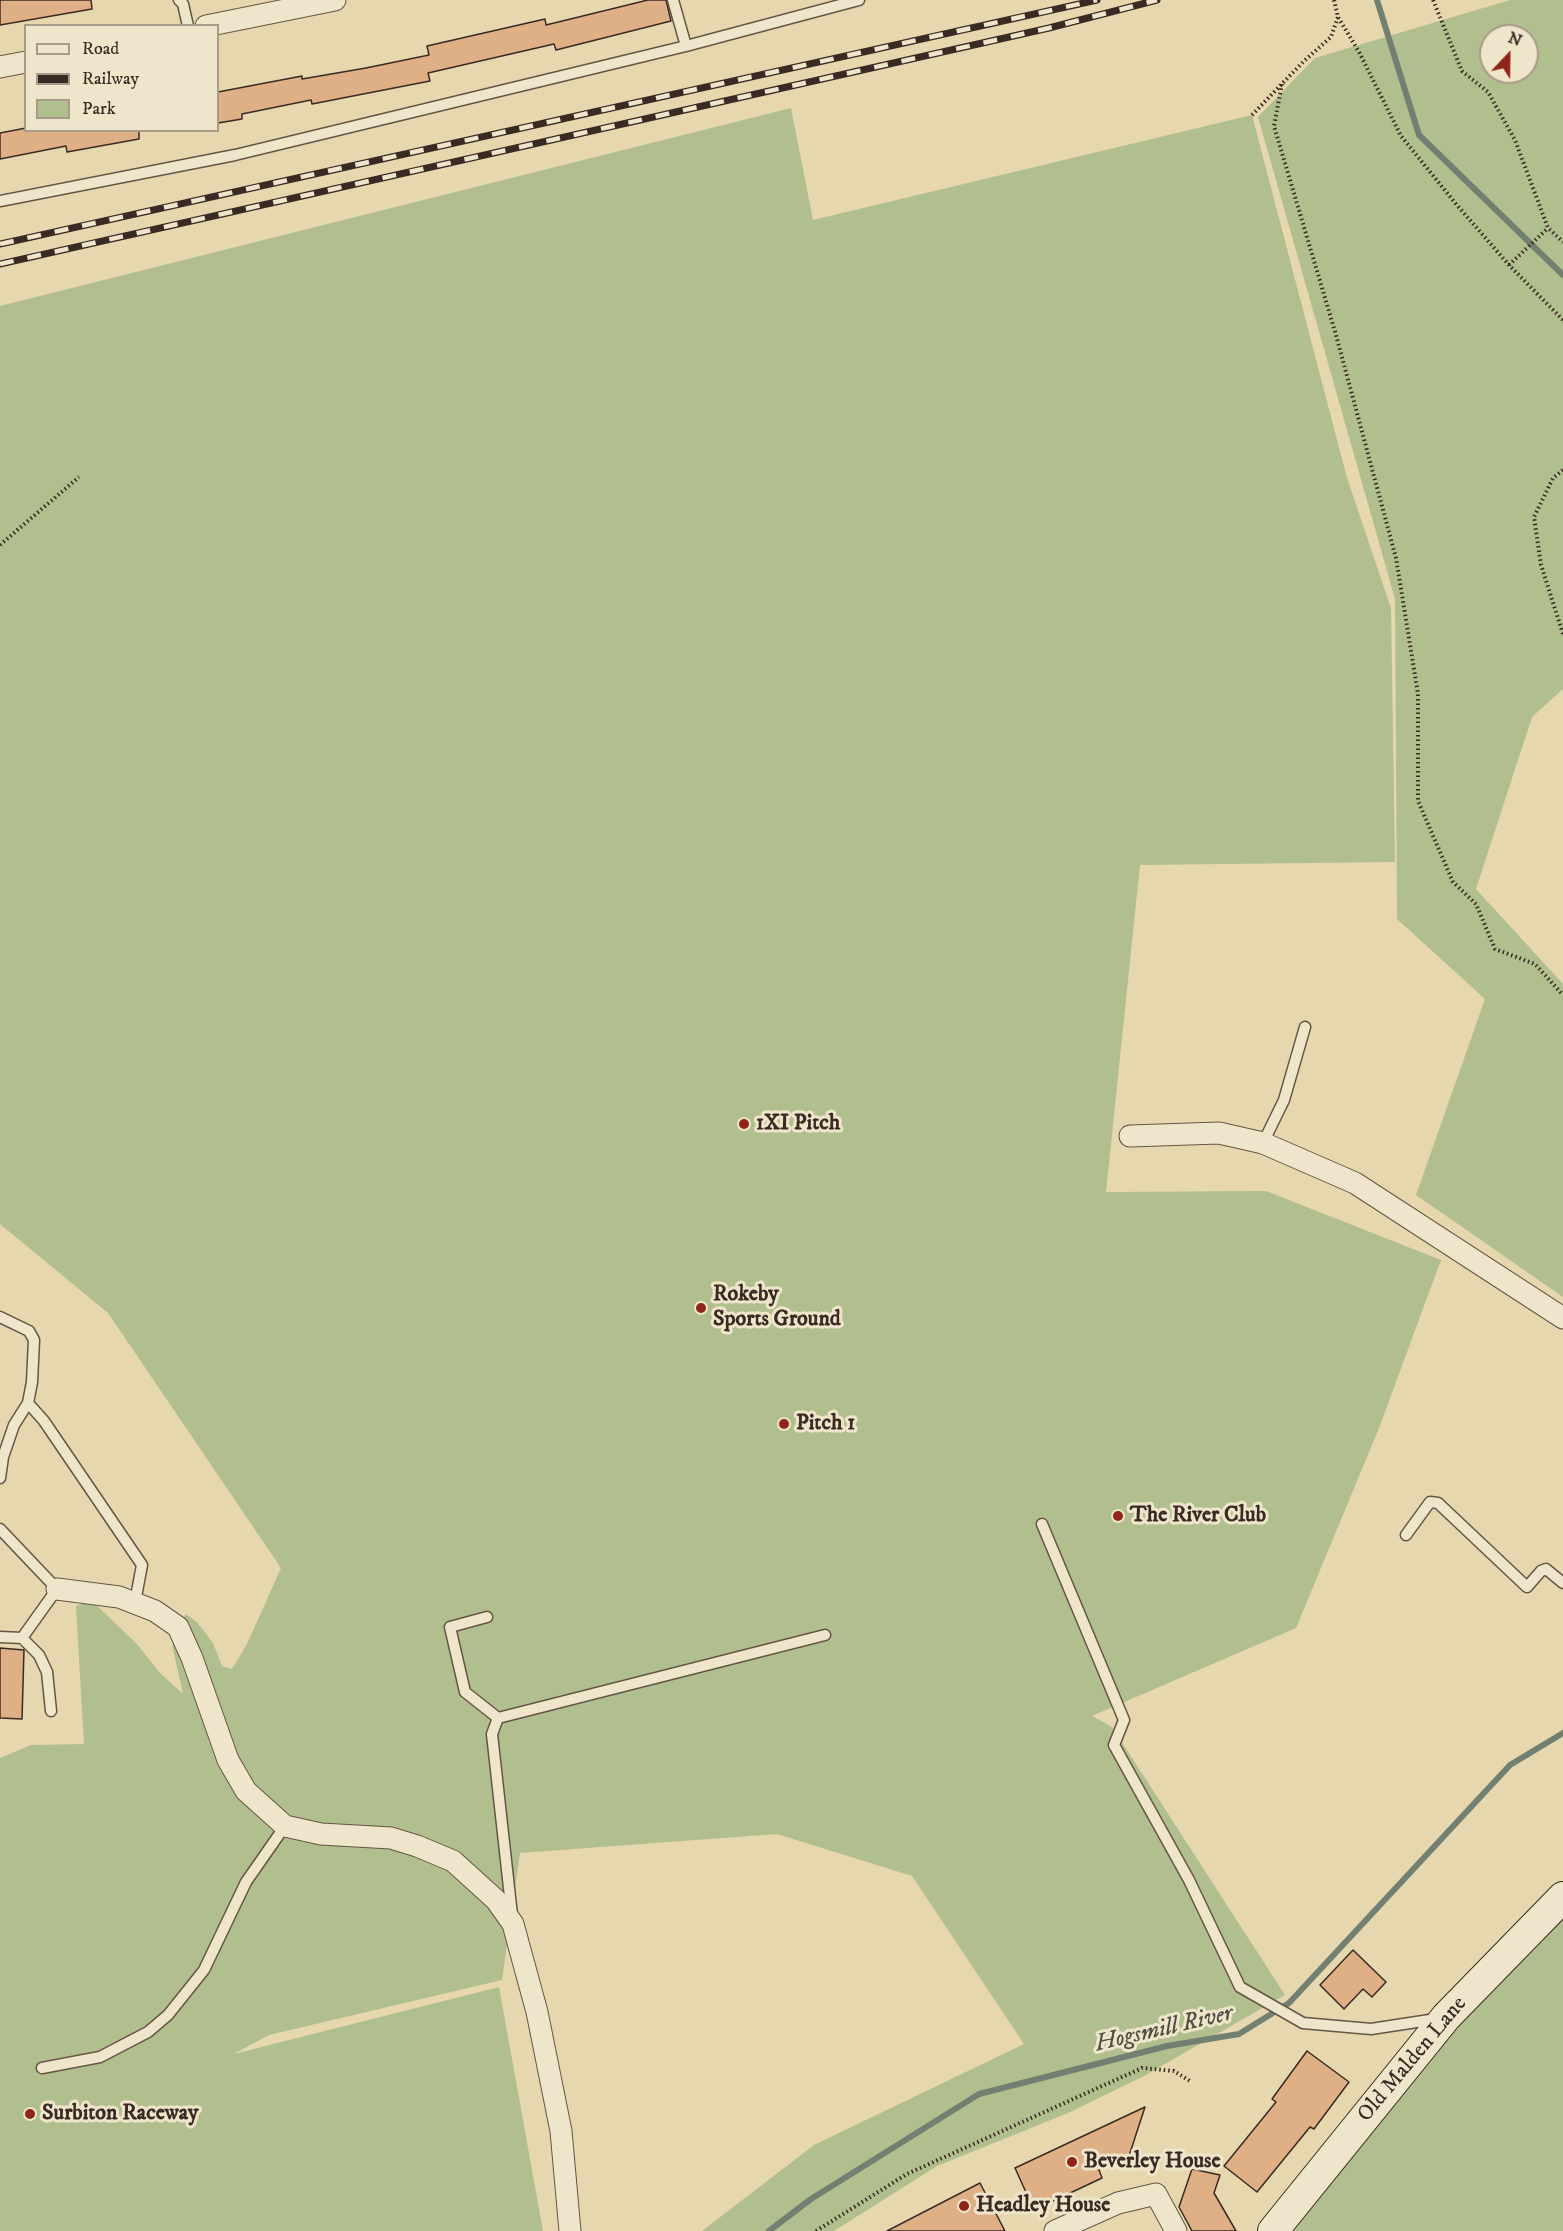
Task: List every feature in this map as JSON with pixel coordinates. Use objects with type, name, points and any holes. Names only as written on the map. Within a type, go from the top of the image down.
[{"type":"main road","name":"Old Malden Lane","points":[[1273,2231],[1446,2017],[1563,1897]]},
{"type":"street","points":[[214,24],[290,5],[335,0]]},
{"type":"street","points":[[0,67],[24,62]]},
{"type":"street","points":[[1130,1136],[1219,1133],[1263,1143],[1355,1183],[1563,1318]]},
{"type":"street","points":[[57,1589],[119,1597],[135,1602],[156,1611],[178,1627],[192,1658],[228,1761],[246,1791],[285,1826],[321,1834],[391,1838],[417,1846],[453,1861],[496,1900],[513,1924],[537,2012],[561,2131],[570,2231]]},
{"type":"street","points":[[1055,2231],[1118,2203],[1156,2194],[1176,2231]]},
{"type":"lane","points":[[179,0],[183,4],[188,24]]},
{"type":"lane","points":[[673,0],[686,46]]},
{"type":"lane","points":[[0,201],[235,155],[686,46],[859,0]]},
{"type":"lane","points":[[1263,1143],[1284,1100],[1305,1027]]},
{"type":"lane","points":[[0,1317],[30,1331],[34,1340],[32,1382],[28,1403],[14,1425],[3,1457],[0,1478]]},
{"type":"lane","points":[[28,1403],[44,1421],[142,1565],[135,1602]]},
{"type":"lane","points":[[1406,1535],[1430,1502],[1438,1503],[1527,1587],[1541,1571],[1546,1569],[1563,1583]]},
{"type":"lane","points":[[1042,1524],[1124,1720],[1113,1745],[1189,1880],[1240,1987],[1303,2023],[1371,2029],[1446,2017]]},
{"type":"lane","points":[[1,1527],[57,1589],[22,1638]]},
{"type":"lane","points":[[487,1617],[450,1627],[465,1692],[498,1718]]},
{"type":"lane","points":[[498,1718],[825,1635]]},
{"type":"lane","points":[[0,1637],[22,1638],[39,1655],[47,1672],[51,1712]]},
{"type":"lane","points":[[498,1718],[492,1734],[513,1924]]},
{"type":"lane","points":[[42,2068],[100,2057],[148,2032],[168,2014],[204,1970],[246,1882],[285,1826]]},
{"type":"path","points":[[1334,0],[1338,17],[1359,52],[1401,136],[1509,265],[1563,320]]},
{"type":"path","points":[[1433,0],[1462,71],[1488,92],[1515,140],[1546,230],[1563,242]]},
{"type":"path","points":[[1252,115],[1331,37],[1338,17]]},
{"type":"path","points":[[1282,84],[1275,126],[1336,334],[1396,558],[1419,693],[1418,801],[1453,882],[1476,904],[1495,949],[1535,964],[1563,995]]},
{"type":"path","points":[[1509,265],[1546,230]]},
{"type":"path","points":[[1563,470],[1553,478],[1534,517],[1541,565],[1563,634]]},
{"type":"path","points":[[0,545],[79,477]]},
{"type":"path","points":[[816,2231],[907,2174],[1142,2068],[1174,2071],[1190,2081]]},
{"type":"green space","points":[[1510,0],[1563,0],[1563,689],[1532,717],[1476,889],[1563,984],[1563,1297],[1416,1195],[1485,999],[1397,919],[1395,599],[1258,117],[1315,58]]},
{"type":"green space","points":[[791,108],[813,220],[1252,115],[1347,478],[1391,608],[1395,862],[1140,865],[1106,1192],[1266,1191],[1441,1260],[1379,1428],[1296,1628],[1092,1716],[1112,1727],[1285,1995],[1144,2076],[1068,2113],[937,2166],[834,2231],[702,2231],[814,2145],[1024,2044],[912,1876],[777,1834],[520,1853],[502,1980],[269,2035],[234,2054],[499,1987],[543,2231],[0,2231],[0,1758],[31,1745],[84,1744],[76,1606],[92,1601],[136,1643],[161,1674],[183,1694],[172,1645],[185,1632],[181,1620],[186,1614],[197,1622],[213,1643],[222,1666],[232,1669],[247,1644],[281,1568],[108,1313],[0,1224],[0,306]]},
{"type":"green space","points":[[1563,1907],[1563,2231],[1294,2231],[1508,1959]]},
{"type":"building","points":[[0,0],[91,0],[92,9],[0,25]]},
{"type":"building","points":[[648,0],[666,0],[671,21],[556,50],[554,44],[428,73],[430,81],[312,104],[311,100],[242,114],[242,119],[219,123],[219,92],[302,76],[302,79],[366,68],[429,55],[427,46],[545,19],[546,25]]},
{"type":"building","points":[[24,128],[24,132],[139,132],[139,139],[67,152],[66,146],[0,159],[0,133]]},
{"type":"building","points":[[0,1648],[24,1650],[22,1719],[0,1718]]},
{"type":"building","points":[[1353,1950],[1386,1982],[1372,1997],[1363,1989],[1344,2009],[1320,1985]]},
{"type":"building","points":[[1307,2051],[1349,2082],[1314,2129],[1310,2127],[1257,2192],[1224,2166],[1276,2102],[1272,2099]]},
{"type":"building","name":"Beverley House","points":[[1145,2107],[1129,2156],[1099,2170],[1102,2178],[1034,2210],[1015,2168]]},
{"type":"building","points":[[1192,2169],[1220,2175],[1214,2193],[1236,2231],[1192,2231],[1179,2207]]},
{"type":"building","name":"Headley House","points":[[980,2183],[1005,2231],[887,2231]]},
{"type":"waterway","name":"Hogsmill River","points":[[1377,0],[1419,135],[1563,275]]},
{"type":"waterway","name":"Hogsmill River","points":[[769,2231],[811,2199],[979,2094],[1167,2046],[1239,2034],[1289,2003],[1510,1765],[1563,1733]]},
{"type":"railway","points":[[0,244],[1097,0]]},
{"type":"railway","points":[[0,264],[1049,28],[1157,0]]},
{"type":"place","name":"1XI Pitch","points":[[744,1124]]},
{"type":"place","name":"Rokeby Sports Ground","points":[[701,1308]]},
{"type":"place","name":"Pitch 1","points":[[784,1424]]},
{"type":"place","name":"The River Club","points":[[1118,1516]]},
{"type":"place","name":"Surbiton Raceway","points":[[30,2114]]},
{"type":"place","name":"Beverley House","points":[[1072,2162]]},
{"type":"place","name":"Headley House","points":[[964,2206]]}]
